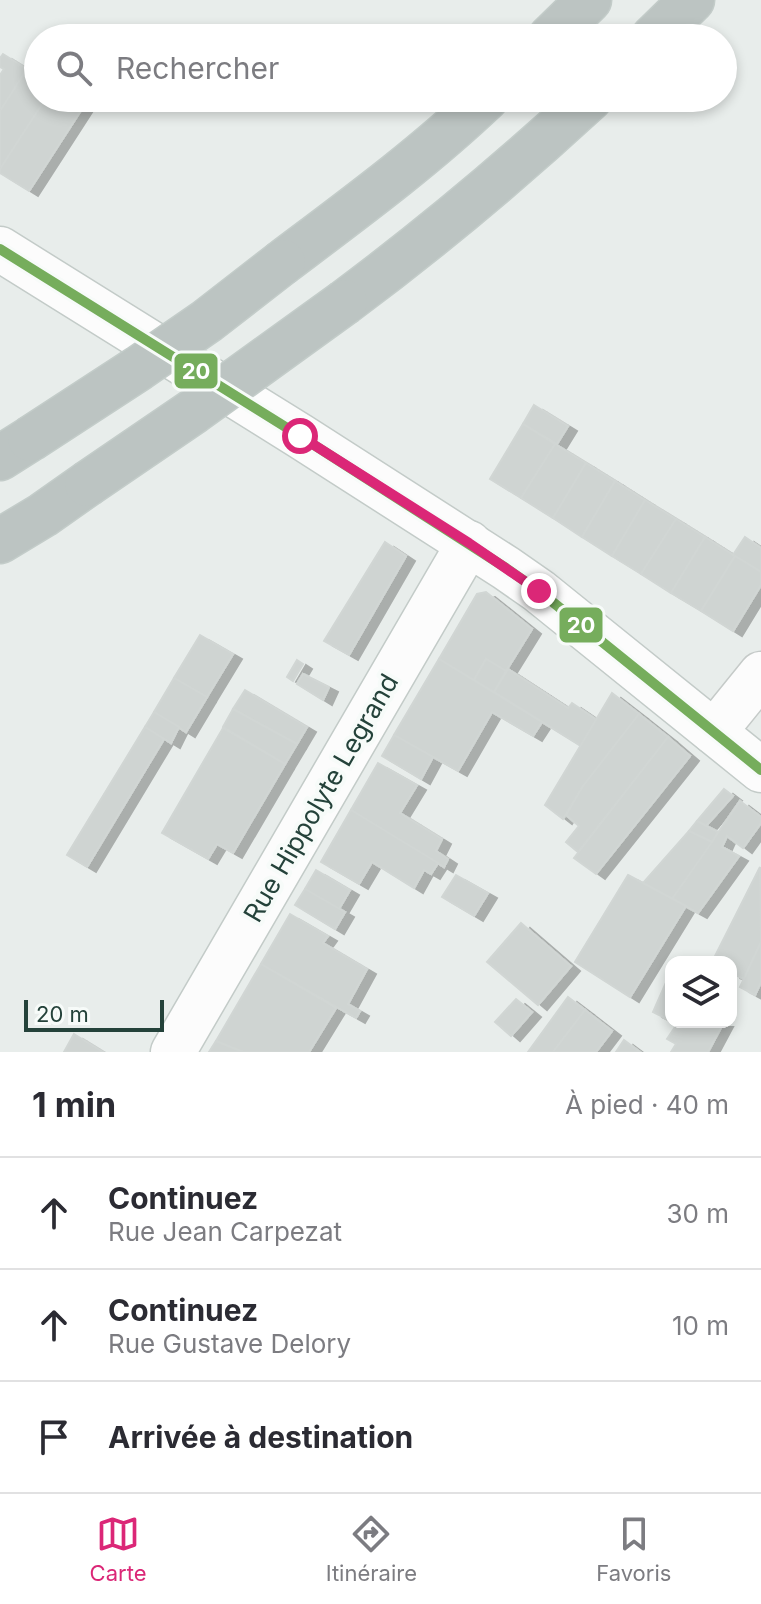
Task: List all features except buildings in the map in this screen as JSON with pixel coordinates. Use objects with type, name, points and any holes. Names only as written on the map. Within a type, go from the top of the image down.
[{"type":"highway","points":[[564,24],[589,0]]},
{"type":"highway","points":[[667,24],[692,0]]},
{"type":"highway","points":[[15,448],[207,321],[351,212],[471,112]]},
{"type":"highway","points":[[0,541],[194,411],[418,248],[574,112]]},
{"type":"street","points":[[0,249],[469,543],[539,591],[761,770]]},
{"type":"street","name":"Rue Hippolyte Legrand","points":[[173,1052],[469,543]]},
{"type":"street","points":[[714,732],[761,674]]},
{"type":"transit line","name":"20","points":[[0,249],[506,568],[539,591],[761,770]]},
{"type":"route","points":[[300,436],[539,591]]}]
